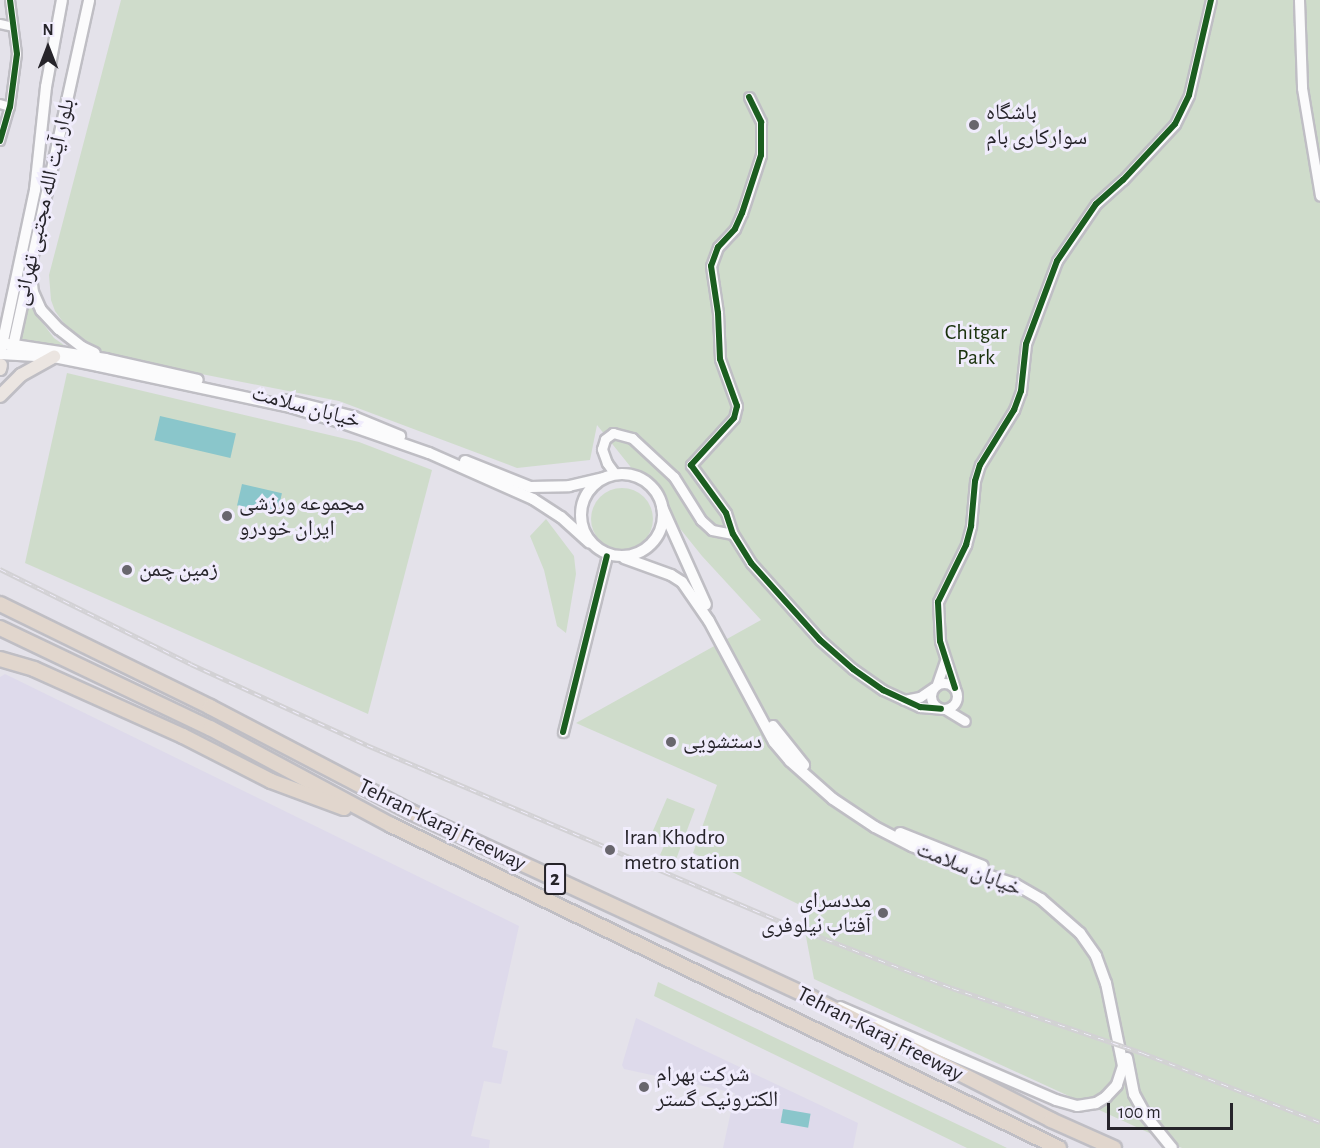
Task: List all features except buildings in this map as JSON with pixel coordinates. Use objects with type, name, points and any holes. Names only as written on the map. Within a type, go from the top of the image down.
[{"type":"highway","name":"Tehran-Karaj Freeway","points":[[0,604],[210,707],[411,812],[810,998],[1051,1120],[1114,1148]]},
{"type":"highway","name":"Tehran-Karaj Freeway","points":[[0,628],[210,728],[391,825],[1059,1148]]},
{"type":"highway","points":[[0,659],[34,669],[130,712],[271,781],[391,825]]},
{"type":"main road","name":"بلوار آیت الله مجتبی تهرانی","points":[[4,353],[12,296],[35,190],[46,87],[62,0]]},
{"type":"main road","name":"بلوار آیت الله مجتبی تهرانی","points":[[4,353],[29,266],[89,0]]},
{"type":"main road","points":[[29,266],[33,292],[41,310],[82,347],[106,359]]},
{"type":"main road","points":[[0,314],[12,296]]},
{"type":"main road","name":"خیابان سلامت","points":[[4,353],[54,357],[290,407],[340,422],[429,453],[533,499],[561,517],[589,542]]},
{"type":"main road","name":"خیابان سلامت","points":[[4,353],[106,359],[314,405],[354,417],[530,487],[569,486],[603,478]]},
{"type":"main road","points":[[0,396],[21,375],[54,357]]},
{"type":"main road","points":[[615,474],[640,477],[658,495],[663,519],[653,540],[634,555],[624,558],[607,556],[589,542],[582,512],[588,493],[603,478],[615,474]]},
{"type":"main road","name":"خیابان سلامت","points":[[662,507],[699,592],[761,710],[797,758],[820,781],[855,807],[894,831],[950,859],[1006,874],[1036,890],[1083,928],[1110,974],[1134,1094],[1146,1116],[1172,1148]]},
{"type":"main road","name":"خیابان سلامت","points":[[624,558],[671,575],[692,594],[774,742],[790,761],[833,799],[875,827],[1015,884],[1041,899],[1080,933],[1096,956],[1113,1010],[1123,1066],[1117,1085],[1106,1097],[1096,1103],[1077,1106],[1056,1100],[857,1012],[810,998]]},
{"type":"street","points":[[0,141],[10,107],[17,54],[10,0]]},
{"type":"street","points":[[945,662],[931,701],[964,721],[940,641],[938,602],[966,545],[971,526],[975,481],[980,465],[1018,400],[1026,344],[1057,261],[1096,204],[1123,180],[1175,124],[1188,95],[1211,0]]},
{"type":"street","points":[[1299,0],[1302,88],[1320,195]]},
{"type":"street","points":[[0,24],[13,27]]},
{"type":"street","points":[[748,97],[761,122],[762,155],[742,213],[735,228],[718,247],[711,266],[718,313],[720,359],[737,406],[730,423],[691,465],[726,513],[733,534],[751,563],[820,640],[853,669],[904,700],[920,707],[943,709],[953,706],[957,700]]},
{"type":"street","points":[[0,104],[10,107]]},
{"type":"street","points":[[615,474],[607,463],[602,449],[605,439],[613,433],[632,438],[674,477],[701,520],[712,530],[733,534]]},
{"type":"street","points":[[563,732],[607,556]]},
{"type":"street","points":[[904,700],[920,697],[935,686],[950,684],[955,688]]},
{"type":"shaded area","points":[[5,674],[519,926],[492,1047],[508,1051],[501,1084],[484,1081],[471,1136],[490,1140],[489,1148],[0,1148],[0,677]]},
{"type":"shaded area","points":[[636,1018],[858,1123],[853,1148],[723,1148],[735,1093],[624,1069],[622,1065]]},
{"type":"green space","name":"Chitgar Park","points":[[121,0],[1320,0],[1320,1148],[1182,1148],[814,979],[800,905],[693,853],[717,785],[576,723],[761,620],[702,556],[597,425],[590,460],[517,468],[339,401],[105,355],[71,333],[55,311],[51,300],[49,275]]},
{"type":"green space","points":[[30,287],[32,304],[41,321],[54,338],[75,353],[20,340]]},
{"type":"green space","name":"مجموعه ورزشی ایران خودرو","points":[[67,373],[359,442],[432,470],[368,714],[25,563]]},
{"type":"green space","points":[[622,488],[634,490],[644,497],[651,507],[653,519],[651,531],[644,541],[634,548],[622,550],[610,548],[600,541],[593,531],[591,519],[593,507],[600,497],[610,490]]},
{"type":"green space","points":[[546,519],[574,556],[576,574],[566,633],[557,626],[544,570],[530,536]]},
{"type":"green space","points":[[667,798],[695,809],[675,862],[660,855],[664,846],[662,838],[652,833]]},
{"type":"green space","points":[[658,982],[1007,1148],[967,1148],[654,996]]},
{"type":"water","points":[[160,416],[236,434],[230,458],[154,440]]},
{"type":"water","points":[[242,484],[282,493],[277,515],[237,505]]},
{"type":"water","points":[[783,1109],[811,1114],[808,1128],[781,1123]]},
{"type":"railway","points":[[0,569],[191,664],[367,745],[787,924],[952,988],[1143,1053],[1320,1122]]},
{"type":"cycle path","points":[[0,141],[10,107],[17,54],[10,0]]},
{"type":"cycle path","points":[[955,688],[940,641],[938,602],[966,545],[971,526],[975,481],[980,465],[1014,410],[1021,391],[1026,344],[1057,261],[1096,204],[1123,180],[1175,124],[1189,95],[1211,0]]},
{"type":"cycle path","points":[[749,97],[761,122],[761,155],[735,229],[718,247],[711,266],[718,313],[720,359],[737,406],[734,418],[691,465],[726,513],[733,534],[751,563],[820,640],[853,669],[883,690],[920,707],[941,709]]},
{"type":"cycle path","points":[[563,732],[607,556]]},
{"type":"place","name":"باشگاه سوارکاری بام","points":[[974,125]]},
{"type":"place","name":"مجموعه ورزشی ایران خودرو","points":[[227,516]]},
{"type":"place","name":"زمین چمن","points":[[127,570]]},
{"type":"place","name":"دستشویی","points":[[671,742]]},
{"type":"place","name":"Iran Khodro metro station","points":[[610,850]]},
{"type":"place","name":"مددسرای آفتاب نیلوفری","points":[[883,913]]},
{"type":"place","name":"شرکت بهرام الکترونیک گستر","points":[[644,1087]]}]
